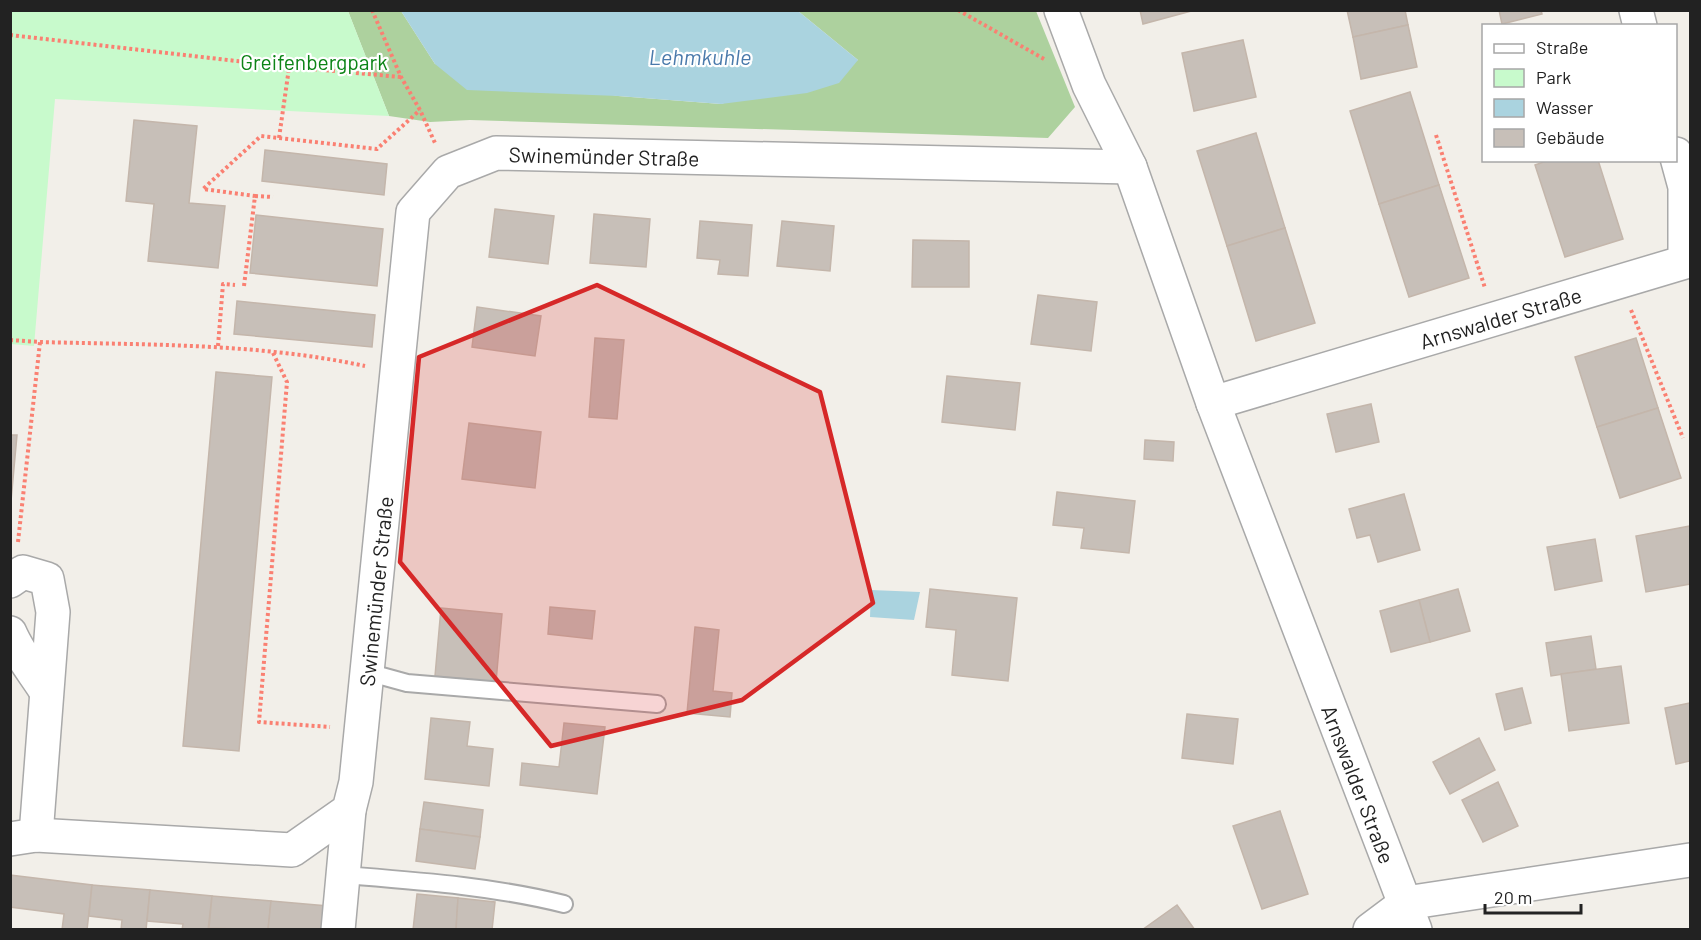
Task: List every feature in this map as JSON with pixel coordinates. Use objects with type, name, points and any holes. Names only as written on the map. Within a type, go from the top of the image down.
[{"type":"street","name":"Arnswalder Straße","points":[[1061,10],[1089,84],[1130,167],[1213,403],[1411,916]]},
{"type":"street","name":"Swinemünder Straße","points":[[338,930],[349,810],[356,782],[413,212],[448,172],[496,153],[1130,167]]},
{"type":"street","name":"Arnswalder Straße","points":[[1213,403],[1685,262],[1684,187],[1677,158]]},
{"type":"street","points":[[10,581],[23,572],[47,579],[53,612],[46,691],[23,837],[292,850],[349,810]]},
{"type":"street","points":[[10,633],[17,650],[46,691]]},
{"type":"street","points":[[1370,930],[1411,916],[1690,860]]},
{"type":"lane","points":[[367,672],[407,683],[657,704]]},
{"type":"lane","points":[[343,875],[514,893],[564,904]]},
{"type":"path","points":[[372,10],[401,77],[420,110],[448,172]]},
{"type":"path","points":[[958,10],[1089,84]]},
{"type":"path","points":[[10,35],[289,67],[401,77]]},
{"type":"path","points":[[279,138],[289,67]]},
{"type":"path","points":[[273,197],[203,189],[261,136],[377,149],[420,110]]},
{"type":"path","points":[[1436,135],[1494,319]]},
{"type":"path","points":[[244,286],[255,196]]},
{"type":"path","points":[[1620,282],[1683,438]]},
{"type":"path","points":[[218,346],[223,284],[235,285]]},
{"type":"path","points":[[10,340],[218,346],[344,362],[398,373]]},
{"type":"path","points":[[18,539],[40,342]]},
{"type":"path","points":[[273,353],[287,382],[259,722],[361,729]]},
{"type":"highlighted area","points":[[597,285],[820,392],[873,603],[742,700],[551,746],[400,562],[419,357]]},
{"type":"green space","name":"Greifenbergpark","points":[[10,11],[348,11],[389,116],[55,99],[34,346],[11,344]]},
{"type":"green space","points":[[348,11],[401,11],[435,64],[618,96],[721,104],[858,60],[798,11],[1036,11],[1075,107],[1048,138],[470,120],[430,122],[389,116]]},
{"type":"water","name":"Lehmkuhle","points":[[401,11],[798,11],[858,60],[839,83],[807,93],[721,104],[618,96],[467,90],[435,64]]},
{"type":"water","points":[[871,590],[920,592],[914,620],[870,617]]},
{"type":"building","points":[[1140,10],[1195,10],[1143,24]]},
{"type":"building","points":[[1347,10],[1405,10],[1408,25],[1353,37]]},
{"type":"building","points":[[1499,10],[1541,10],[1542,14],[1502,24]]},
{"type":"building","points":[[1408,25],[1417,67],[1361,79],[1353,37]]},
{"type":"building","points":[[1243,40],[1256,97],[1194,111],[1182,53]]},
{"type":"building","points":[[1410,92],[1439,185],[1379,204],[1350,111]]},
{"type":"building","points":[[134,120],[197,126],[189,203],[225,206],[218,268],[148,261],[154,204],[126,201]]},
{"type":"building","points":[[1256,133],[1285,228],[1227,246],[1197,151]]},
{"type":"building","points":[[265,150],[387,164],[384,195],[262,181]]},
{"type":"building","points":[[1543,162],[1599,162],[1623,239],[1565,257],[1535,165]]},
{"type":"building","points":[[1439,185],[1469,278],[1409,297],[1379,204]]},
{"type":"building","points":[[495,209],[554,216],[548,264],[489,257]]},
{"type":"building","points":[[594,214],[650,219],[646,267],[590,263]]},
{"type":"building","points":[[256,215],[383,229],[377,286],[250,273]]},
{"type":"building","points":[[700,221],[752,225],[748,276],[718,274],[720,260],[697,258]]},
{"type":"building","points":[[782,221],[834,226],[830,271],[777,266]]},
{"type":"building","points":[[1285,228],[1315,323],[1256,341],[1227,246]]},
{"type":"building","points":[[913,240],[969,241],[969,287],[912,287]]},
{"type":"building","points":[[1038,295],[1097,302],[1091,351],[1031,344]]},
{"type":"building","points":[[237,301],[375,315],[372,347],[234,334]]},
{"type":"building","points":[[477,307],[541,316],[535,356],[472,347]]},
{"type":"building","points":[[595,338],[624,340],[617,419],[589,417]]},
{"type":"building","points":[[1636,338],[1658,408],[1597,427],[1575,357]]},
{"type":"building","points":[[216,372],[272,377],[239,751],[183,746]]},
{"type":"building","points":[[947,376],[1020,383],[1015,430],[942,422]]},
{"type":"building","points":[[1371,404],[1379,442],[1336,452],[1327,414]]},
{"type":"building","points":[[1658,408],[1681,478],[1620,498],[1597,427]]},
{"type":"building","points":[[469,423],[541,432],[535,488],[462,479]]},
{"type":"building","points":[[10,435],[17,435],[11,501],[10,501]]},
{"type":"building","points":[[1145,440],[1174,442],[1173,461],[1144,459]]},
{"type":"building","points":[[1057,492],[1135,501],[1129,553],[1081,548],[1084,528],[1053,525]]},
{"type":"building","points":[[1404,494],[1420,550],[1378,562],[1370,535],[1357,538],[1349,509]]},
{"type":"building","points":[[1690,526],[1690,584],[1646,592],[1636,536]]},
{"type":"building","points":[[1595,539],[1602,581],[1555,590],[1547,547]]},
{"type":"building","points":[[930,589],[1017,598],[1008,681],[952,675],[956,630],[926,627]]},
{"type":"building","points":[[1458,589],[1470,631],[1430,642],[1419,600]]},
{"type":"building","points":[[1419,600],[1430,642],[1391,652],[1380,611]]},
{"type":"building","points":[[550,607],[595,611],[592,639],[548,634]]},
{"type":"building","points":[[441,608],[502,614],[496,682],[435,676]]},
{"type":"building","points":[[695,627],[719,630],[713,691],[732,693],[730,717],[687,713]]},
{"type":"building","points":[[1591,636],[1596,669],[1551,676],[1546,643]]},
{"type":"building","points":[[1621,666],[1629,723],[1569,731],[1561,674]]},
{"type":"building","points":[[1522,688],[1531,723],[1505,730],[1496,694]]},
{"type":"building","points":[[1690,703],[1690,761],[1676,764],[1665,708]]},
{"type":"building","points":[[1187,714],[1238,719],[1233,764],[1182,758]]},
{"type":"building","points":[[431,718],[470,722],[467,746],[493,749],[489,786],[425,779]]},
{"type":"building","points":[[564,723],[605,727],[597,794],[520,785],[522,763],[559,767]]},
{"type":"building","points":[[1479,738],[1495,770],[1450,794],[1433,762]]},
{"type":"building","points":[[1498,782],[1518,826],[1483,842],[1462,800]]},
{"type":"building","points":[[424,802],[483,810],[480,837],[420,829]]},
{"type":"building","points":[[1280,811],[1308,894],[1262,909],[1233,826]]},
{"type":"building","points":[[420,829],[480,837],[475,869],[416,861]]},
{"type":"building","points":[[10,875],[92,885],[87,930],[62,930],[64,914],[10,907]]},
{"type":"building","points":[[92,885],[150,890],[146,930],[121,930],[122,920],[89,916]]},
{"type":"building","points":[[150,890],[212,896],[208,930],[182,930],[183,924],[147,921]]},
{"type":"building","points":[[417,894],[458,898],[456,930],[413,930]]},
{"type":"building","points":[[212,896],[271,901],[268,930],[209,928]]},
{"type":"building","points":[[458,898],[495,902],[492,930],[456,930]]},
{"type":"building","points":[[271,901],[328,906],[326,930],[268,930]]},
{"type":"building","points":[[1177,905],[1195,930],[1142,930]]}]
